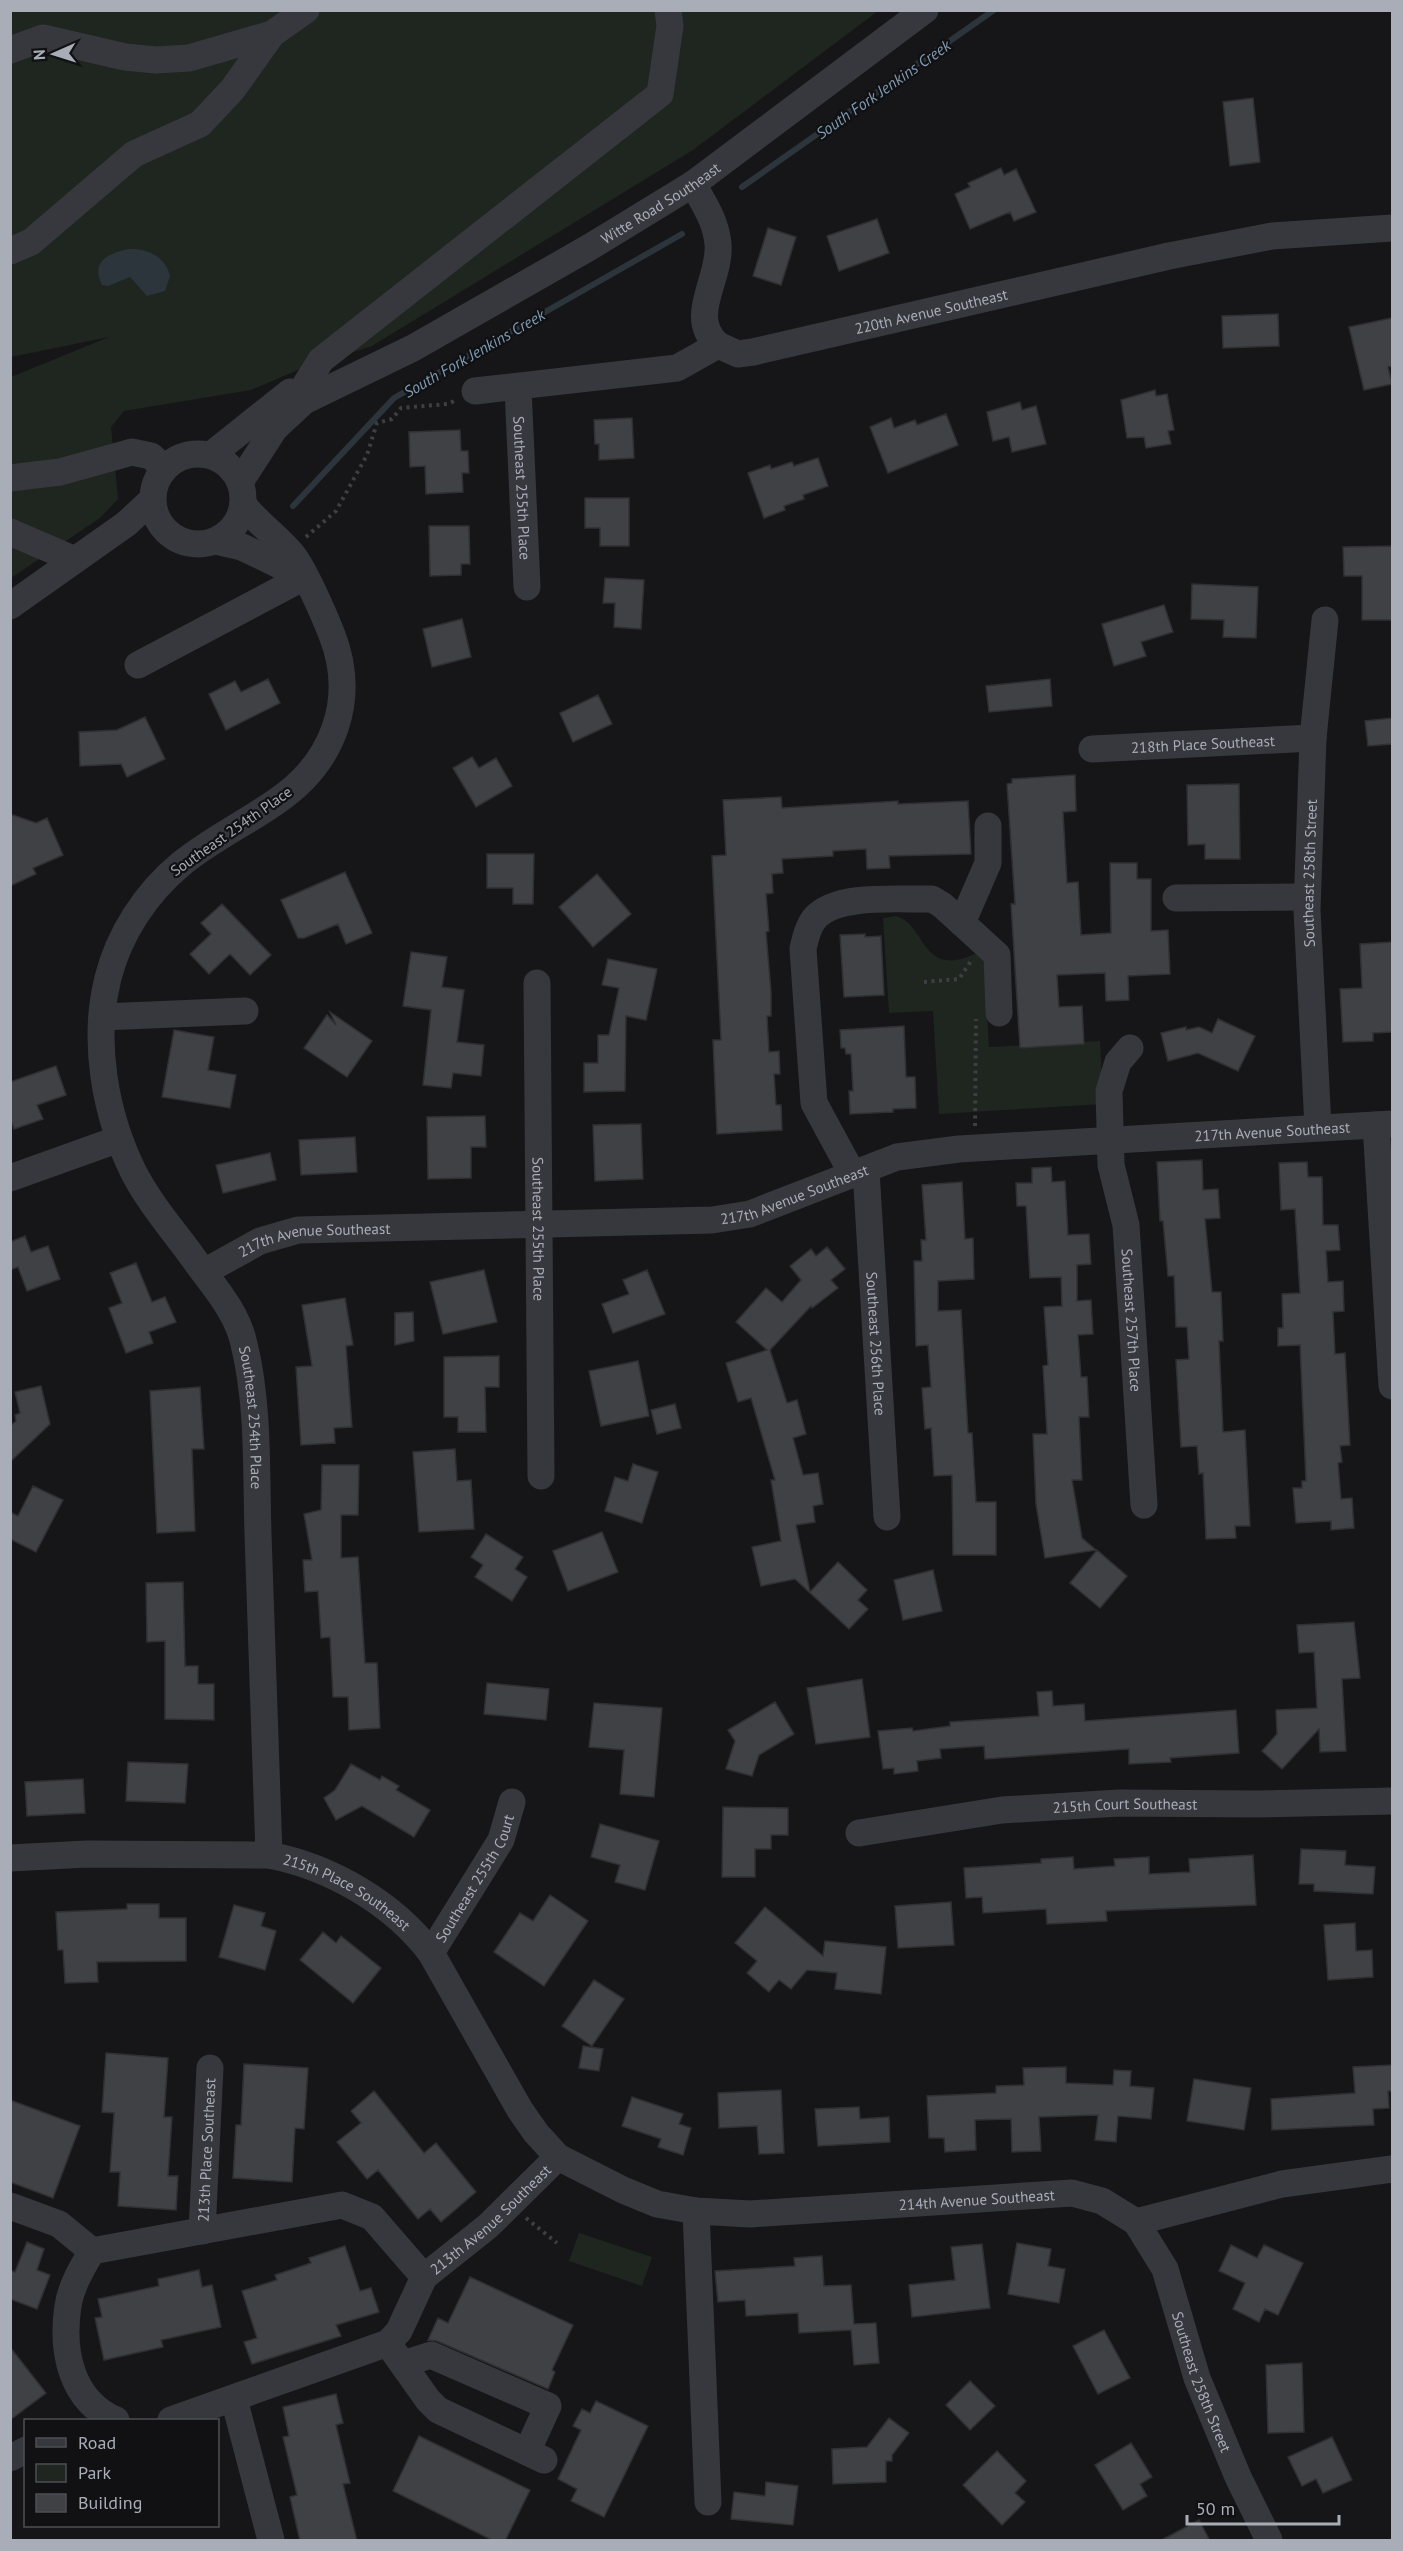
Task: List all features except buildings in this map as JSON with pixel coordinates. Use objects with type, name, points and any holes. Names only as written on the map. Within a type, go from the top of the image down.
[{"type":"street","points":[[10,50],[43,38],[125,57],[156,60],[189,58],[272,34],[306,10]]},
{"type":"street","points":[[306,384],[321,360],[660,94],[670,26],[668,10]]},
{"type":"street","name":"Witte Road Southeast","points":[[216,541],[232,529],[238,521],[242,493],[275,428],[304,401],[424,342],[590,247],[693,184],[925,10]]},
{"type":"street","points":[[10,251],[31,242],[134,154],[200,124],[232,90],[272,34]]},
{"type":"street","points":[[475,391],[518,388],[677,368],[718,345],[707,335],[704,324],[705,305],[717,267],[715,225],[693,184]]},
{"type":"street","name":"220th Avenue Southeast","points":[[718,345],[738,354],[753,352],[1169,256],[1272,236],[1392,228]]},
{"type":"street","name":"Witte Road Southeast","points":[[211,455],[291,391],[320,378],[375,365]]},
{"type":"street","name":"Southeast 255th Place","points":[[518,388],[527,587]]},
{"type":"street","points":[[10,478],[60,472],[132,452],[151,456],[164,468]]},
{"type":"street","points":[[242,493],[223,461],[211,455],[185,455],[164,468],[155,483],[152,500],[154,511],[166,532],[189,544],[216,541],[242,547],[304,577]]},
{"type":"street","name":"Southeast 254th Place","points":[[242,493],[256,521],[294,555],[326,618],[338,649],[342,672],[342,704],[338,726],[326,749],[281,799],[183,862],[143,901],[119,948],[108,977],[102,1017],[105,1085],[119,1139],[135,1174],[229,1307],[244,1341],[252,1388],[270,1855]]},
{"type":"street","points":[[10,606],[126,524],[152,500]]},
{"type":"street","points":[[10,532],[83,555],[135,536],[166,532]]},
{"type":"street","points":[[138,665],[304,577]]},
{"type":"street","name":"Southeast 258th Street","points":[[1318,1127],[1307,897],[1313,738],[1325,620]]},
{"type":"street","name":"218th Place Southeast","points":[[1092,749],[1313,738]]},
{"type":"street","points":[[988,826],[988,863],[962,923],[997,955],[988,1015]]},
{"type":"street","points":[[1176,898],[1307,897]]},
{"type":"street","name":"Southeast 256th Place","points":[[887,1517],[860,1173],[820,1118],[811,1087],[803,949],[814,919],[828,908],[843,902],[932,899],[962,923]]},
{"type":"street","name":"Southeast 255th Place","points":[[537,983],[541,1476]]},
{"type":"street","points":[[102,1017],[245,1011]]},
{"type":"street","name":"Southeast 257th Place","points":[[1131,1048],[1118,1062],[1109,1091],[1111,1165],[1126,1225],[1144,1505]]},
{"type":"street","points":[[1384,1124],[1392,1386]]},
{"type":"street","name":"217th Avenue Southeast","points":[[204,1272],[260,1241],[298,1230],[712,1220],[750,1214],[897,1157],[975,1148],[1384,1124]]},
{"type":"street","points":[[10,1178],[119,1139]]},
{"type":"street","name":"215th Court Southeast","points":[[859,1833],[1002,1810],[1119,1803],[1258,1804],[1392,1801]]},
{"type":"street","name":"Southeast 255th Court","points":[[431,1953],[501,1840],[512,1802]]},
{"type":"street","name":"215th Place Southeast","points":[[10,1857],[87,1854],[270,1855],[298,1861],[328,1874],[387,1908],[414,1929],[431,1953],[520,2110],[558,2157]]},
{"type":"street","name":"213th Place Southeast","points":[[202,2230],[210,2068]]},
{"type":"street","name":"213th Avenue Southeast","points":[[395,2354],[399,2331],[423,2277],[488,2226],[558,2157]]},
{"type":"street","name":"214th Avenue Southeast","points":[[558,2157],[623,2190],[657,2204],[696,2211],[750,2214],[1072,2193],[1102,2201],[1136,2222]]},
{"type":"street","points":[[1136,2222],[1282,2184],[1392,2169]]},
{"type":"street","name":"213th Place Southeast","points":[[92,2251],[342,2205],[372,2217],[423,2277]]},
{"type":"street","points":[[10,2206],[59,2224],[92,2251],[76,2280],[68,2305],[66,2333],[68,2358],[74,2376],[97,2418]]},
{"type":"street","points":[[696,2211],[708,2502]]},
{"type":"street","name":"Southeast 258th Street","points":[[1136,2222],[1165,2269],[1197,2378],[1238,2477],[1269,2541]]},
{"type":"street","points":[[177,2419],[234,2399],[395,2354],[431,2355],[548,2406],[536,2456],[438,2410],[428,2400],[395,2354]]},
{"type":"street","points":[[234,2399],[270,2541]]},
{"type":"street","points":[[10,2458],[24,2451]]},
{"type":"path","points":[[298,532],[305,538],[336,511],[367,455],[377,423],[392,418],[401,408],[447,404],[475,391]]},
{"type":"path","points":[[924,981],[959,979],[975,956],[975,969]]},
{"type":"path","points":[[975,1148],[988,1015]]},
{"type":"path","points":[[509,2204],[557,2243]]},
{"type":"green space","points":[[11,11],[878,11],[693,150],[372,346],[298,370],[251,390],[124,411],[111,427],[118,499],[100,518],[11,578],[11,377],[109,337],[11,357]]},
{"type":"green space","points":[[896,916],[906,921],[936,956],[946,960],[961,959],[981,951],[984,960],[989,1047],[1100,1041],[1103,1104],[939,1114],[933,1011],[889,1013],[883,918]]},
{"type":"green space","points":[[579,2233],[652,2257],[642,2286],[569,2261]]},
{"type":"shaded area","points":[[129,249],[149,252],[160,259],[168,269],[170,276],[165,291],[147,296],[130,277],[108,286],[102,285],[98,270],[100,264],[109,256]]},
{"type":"waterway","name":"South Fork Jenkins Creek","points":[[742,187],[994,10]]},
{"type":"waterway","name":"South Fork Jenkins Creek","points":[[293,506],[394,398],[682,234]]}]
